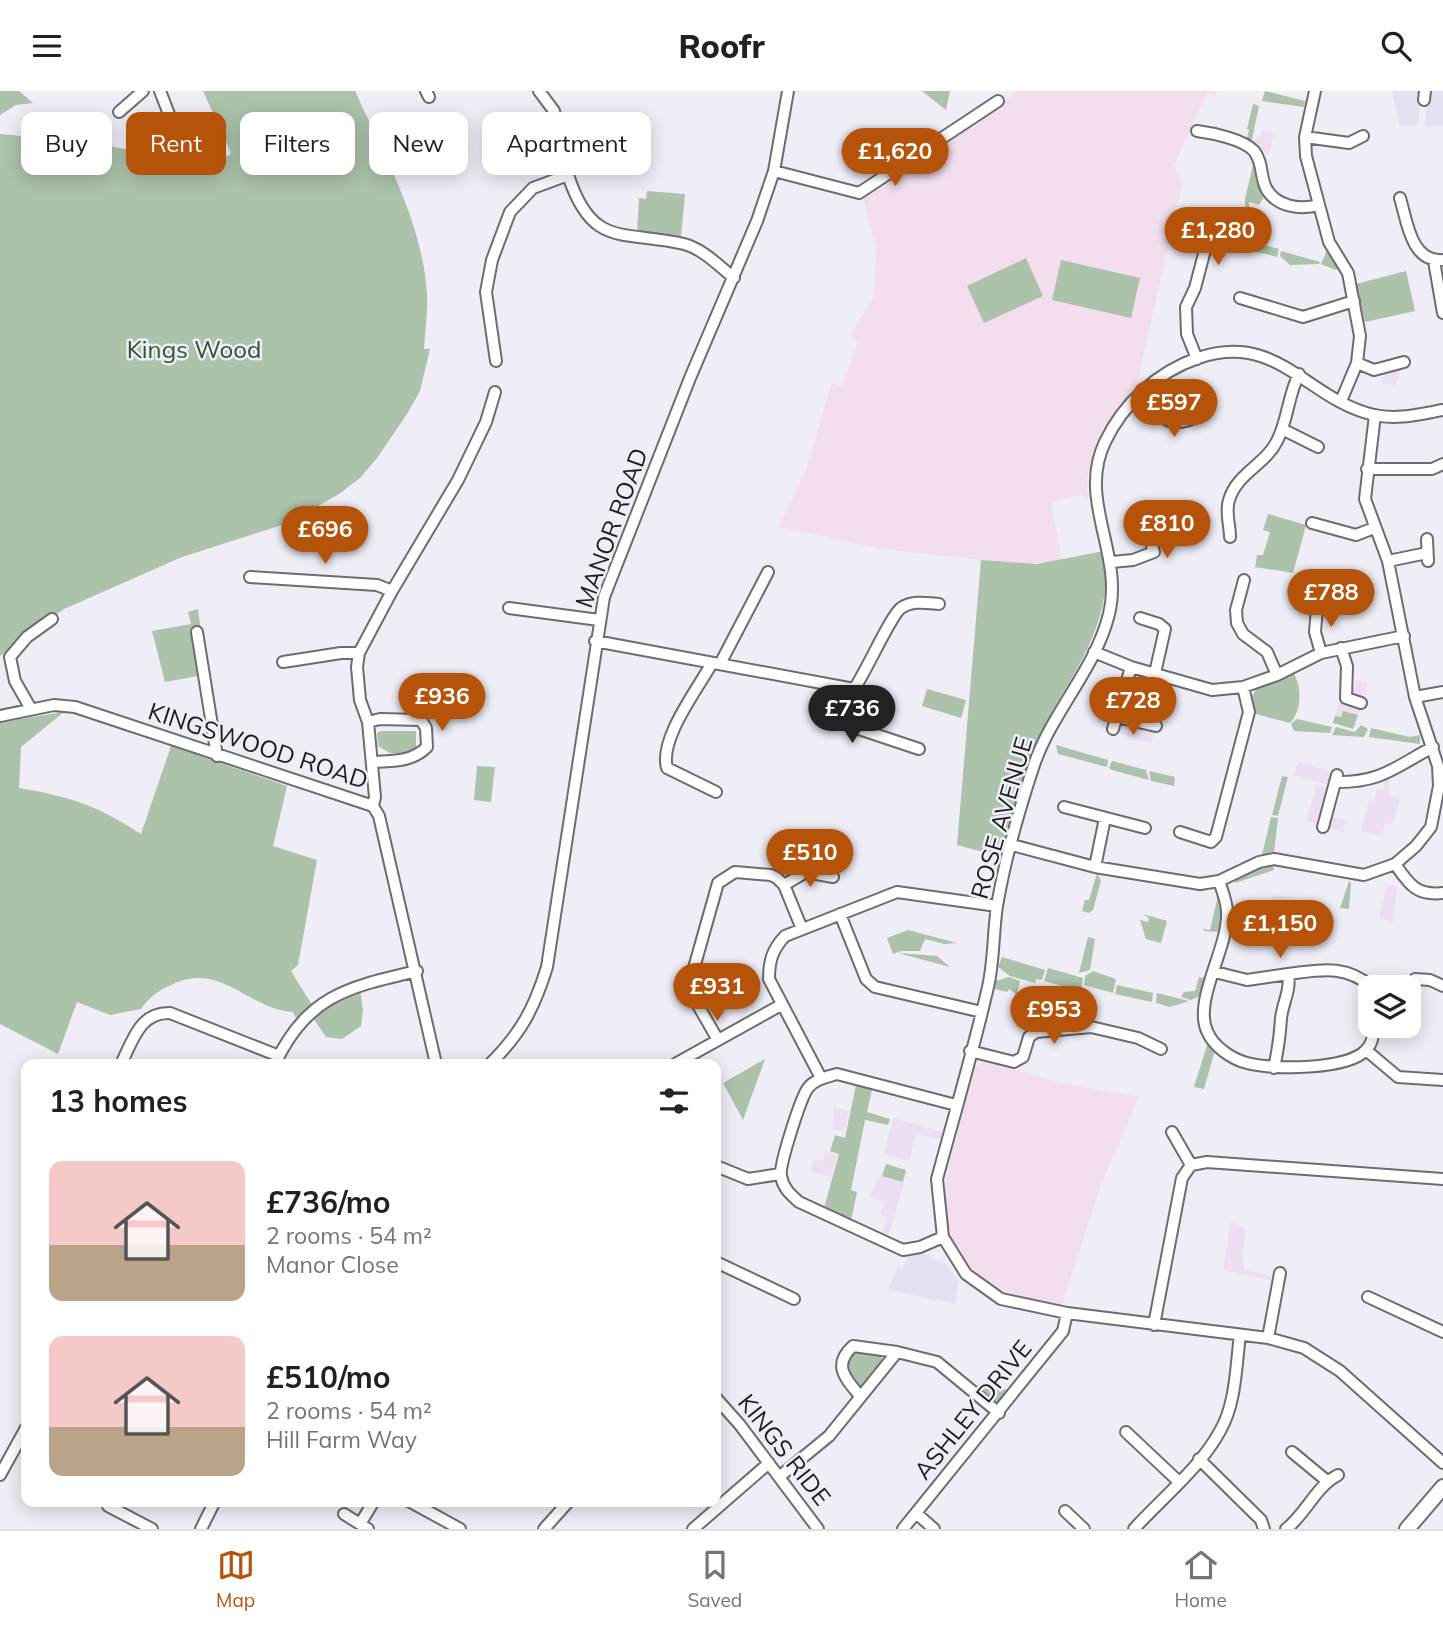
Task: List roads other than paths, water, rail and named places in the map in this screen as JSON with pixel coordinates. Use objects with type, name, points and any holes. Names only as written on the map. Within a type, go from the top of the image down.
[{"type":"main road","points":[[1406,1529],[1443,1487]]},
{"type":"street","points":[[119,112],[143,91]]},
{"type":"street","points":[[160,91],[168,112]]},
{"type":"street","points":[[539,91],[554,112]]},
{"type":"street","name":"MANOR ROAD","points":[[495,1059],[516,1038],[536,1001],[547,967],[572,816],[595,641],[604,597],[649,481],[734,278],[774,171],[788,91]]},
{"type":"street","points":[[1315,91],[1306,138],[1306,156],[1329,242],[1348,273],[1360,336],[1357,363],[1342,401]]},
{"type":"street","points":[[774,171],[859,194],[998,101]]},
{"type":"street","points":[[1197,131],[1251,148],[1259,159],[1265,187],[1276,201],[1306,209],[1319,205]]},
{"type":"street","points":[[1306,138],[1349,143],[1363,136]]},
{"type":"street","points":[[496,361],[486,292],[492,260],[510,212],[533,188],[568,175],[576,199],[594,224],[614,234],[686,245],[701,252],[734,278]]},
{"type":"street","points":[[1400,198],[1412,240],[1421,254],[1438,261],[1443,313]]},
{"type":"street","points":[[1178,220],[1210,231],[1195,288],[1186,307],[1187,334],[1197,359]]},
{"type":"street","points":[[1240,298],[1303,317],[1354,301]]},
{"type":"street","name":"ROSE AVENUE","points":[[1443,410],[1410,417],[1375,415],[1342,401],[1273,359],[1249,352],[1229,351],[1197,359],[1171,370],[1142,390],[1104,443],[1095,474],[1094,494],[1112,562],[1110,613],[1094,652],[1043,744],[1012,845],[997,906],[989,985],[937,1179],[943,1237],[966,1274],[1001,1299],[1067,1313],[1268,1338],[1304,1348],[1340,1371],[1443,1463]]},
{"type":"street","points":[[1357,363],[1374,370],[1404,362]]},
{"type":"street","points":[[1230,537],[1229,500],[1240,480],[1272,451],[1282,429],[1290,391],[1299,374]]},
{"type":"street","points":[[1142,390],[1167,421],[1179,424],[1194,418],[1199,399]]},
{"type":"street","points":[[373,806],[375,797],[368,722],[360,700],[357,667],[359,653],[392,591],[458,480],[486,422],[495,392]]},
{"type":"street","points":[[1012,845],[1095,867],[1180,883],[1200,884],[1219,881],[1259,862],[1274,859],[1364,874],[1395,864],[1407,856],[1431,827],[1441,786],[1433,747],[1415,697],[1388,561],[1365,499],[1375,415]]},
{"type":"street","points":[[1282,429],[1318,447]]},
{"type":"street","points":[[1367,469],[1432,469],[1443,464]]},
{"type":"street","points":[[1312,523],[1356,535],[1374,528]]},
{"type":"street","points":[[1112,562],[1133,560],[1159,552],[1148,532],[1139,526]]},
{"type":"street","points":[[1388,561],[1428,557],[1427,539]]},
{"type":"street","points":[[716,792],[667,768],[664,756],[669,740],[768,572]]},
{"type":"street","points":[[250,577],[377,585],[392,591]]},
{"type":"street","points":[[1244,580],[1236,610],[1237,624],[1243,634],[1267,652],[1277,675]]},
{"type":"street","points":[[919,749],[853,727],[850,720],[854,689],[868,669],[894,614],[902,607],[915,603],[939,604]]},
{"type":"street","points":[[509,608],[599,620]]},
{"type":"street","points":[[1317,608],[1315,632],[1321,653]]},
{"type":"street","points":[[1140,618],[1159,624],[1165,629],[1155,673]]},
{"type":"street","points":[[32,709],[15,681],[10,657],[27,637],[52,619]]},
{"type":"street","points":[[197,632],[217,756]]},
{"type":"street","points":[[1094,652],[1131,667],[1212,690],[1243,687],[1277,675],[1321,653],[1404,636]]},
{"type":"street","points":[[595,641],[854,689]]},
{"type":"street","points":[[1341,648],[1347,666],[1346,698],[1361,703]]},
{"type":"street","points":[[283,662],[341,653],[359,653]]},
{"type":"street","points":[[1113,729],[1131,667]]},
{"type":"street","points":[[1180,832],[1211,842],[1216,837],[1249,712],[1243,687]]},
{"type":"street","points":[[1415,697],[1443,692]]},
{"type":"street","name":"KINGSWOOD ROAD","points":[[0,716],[32,709],[75,706],[217,756],[373,806],[379,815],[437,1059]]},
{"type":"street","points":[[1117,717],[1156,726]]},
{"type":"street","points":[[368,722],[380,719],[421,720],[426,728],[427,747],[419,755],[407,760],[372,762]]},
{"type":"street","points":[[1323,827],[1336,778],[1355,782],[1384,776],[1433,747]]},
{"type":"street","points":[[1064,807],[1145,828]]},
{"type":"street","points":[[1095,867],[1105,818]]},
{"type":"street","points":[[1395,864],[1412,888],[1423,893],[1443,893]]},
{"type":"street","points":[[718,1040],[695,1000],[690,982],[719,883],[735,872],[771,875],[784,884],[802,929]]},
{"type":"street","points":[[784,884],[806,872],[833,877]]},
{"type":"street","points":[[1219,881],[1227,911],[1215,972],[1204,1005],[1204,1025],[1218,1047],[1245,1063],[1274,1068],[1353,1060],[1366,1050],[1373,1038]]},
{"type":"street","points":[[821,1078],[769,979],[769,961],[776,946],[785,936],[897,892],[997,906]]},
{"type":"street","points":[[839,914],[866,979],[875,986],[982,1012]]},
{"type":"street","points":[[1215,972],[1247,980],[1335,970],[1358,975]]},
{"type":"street","points":[[278,1059],[303,1018],[343,990],[417,971]]},
{"type":"street","points":[[1274,1068],[1283,1032],[1281,1017],[1290,986],[1288,974]]},
{"type":"street","points":[[1421,979],[1443,986]]},
{"type":"street","points":[[684,1059],[781,1005]]},
{"type":"street","points":[[124,1059],[145,1019],[156,1012],[170,1013],[275,1059]]},
{"type":"street","points":[[970,1051],[1014,1062],[1023,1057],[1029,1037],[1036,1032],[1091,1027],[1138,1038],[1161,1049]]},
{"type":"street","points":[[1366,1050],[1398,1077],[1443,1080]]},
{"type":"street","points":[[943,1237],[920,1247],[903,1250],[799,1202],[786,1191],[780,1174],[782,1159],[808,1088],[821,1078],[837,1074],[956,1105]]},
{"type":"street","points":[[1172,1132],[1191,1165]]},
{"type":"street","points":[[1191,1165],[1221,1163],[1443,1179]]},
{"type":"street","points":[[1154,1325],[1182,1178],[1191,1165]]},
{"type":"street","points":[[721,1168],[748,1179],[780,1174]]},
{"type":"street","points":[[721,1264],[794,1299]]},
{"type":"street","points":[[1268,1338],[1280,1273]]},
{"type":"street","points":[[1368,1297],[1443,1332]]},
{"type":"street","name":"ASHLEY DRIVE","points":[[903,1529],[1063,1331],[1067,1313]]},
{"type":"street","points":[[847,1334],[853,1346]]},
{"type":"street","points":[[1133,1529],[1199,1459],[1221,1430],[1230,1406],[1240,1335]]},
{"type":"street","points":[[853,1346],[897,1352],[937,1362],[999,1413]]},
{"type":"street","points":[[853,1346],[840,1368],[860,1395]]},
{"type":"street","points":[[779,1477],[829,1436],[897,1352]]},
{"type":"street","name":"KINGS RIDE","points":[[721,1404],[818,1529]]},
{"type":"street","points":[[1126,1432],[1178,1481]]},
{"type":"street","points":[[0,1475],[21,1448]]},
{"type":"street","points":[[1292,1452],[1327,1481]]},
{"type":"street","points":[[1199,1459],[1261,1520],[1264,1529]]},
{"type":"street","points":[[721,1505],[769,1463]]},
{"type":"street","points":[[1286,1529],[1299,1519],[1327,1481],[1338,1475]]},
{"type":"street","points":[[110,1507],[152,1529]]},
{"type":"street","points":[[206,1527],[213,1507]]},
{"type":"street","points":[[344,1514],[364,1527],[372,1507]]},
{"type":"street","points":[[421,1507],[460,1529]]},
{"type":"street","points":[[544,1529],[564,1507]]},
{"type":"street","points":[[693,1529],[718,1507]]},
{"type":"street","points":[[1065,1511],[1084,1529]]},
{"type":"street","points":[[916,1513],[934,1529]]},
{"type":"park label","name":"Kings Wood","points":[[194,350]]}]
